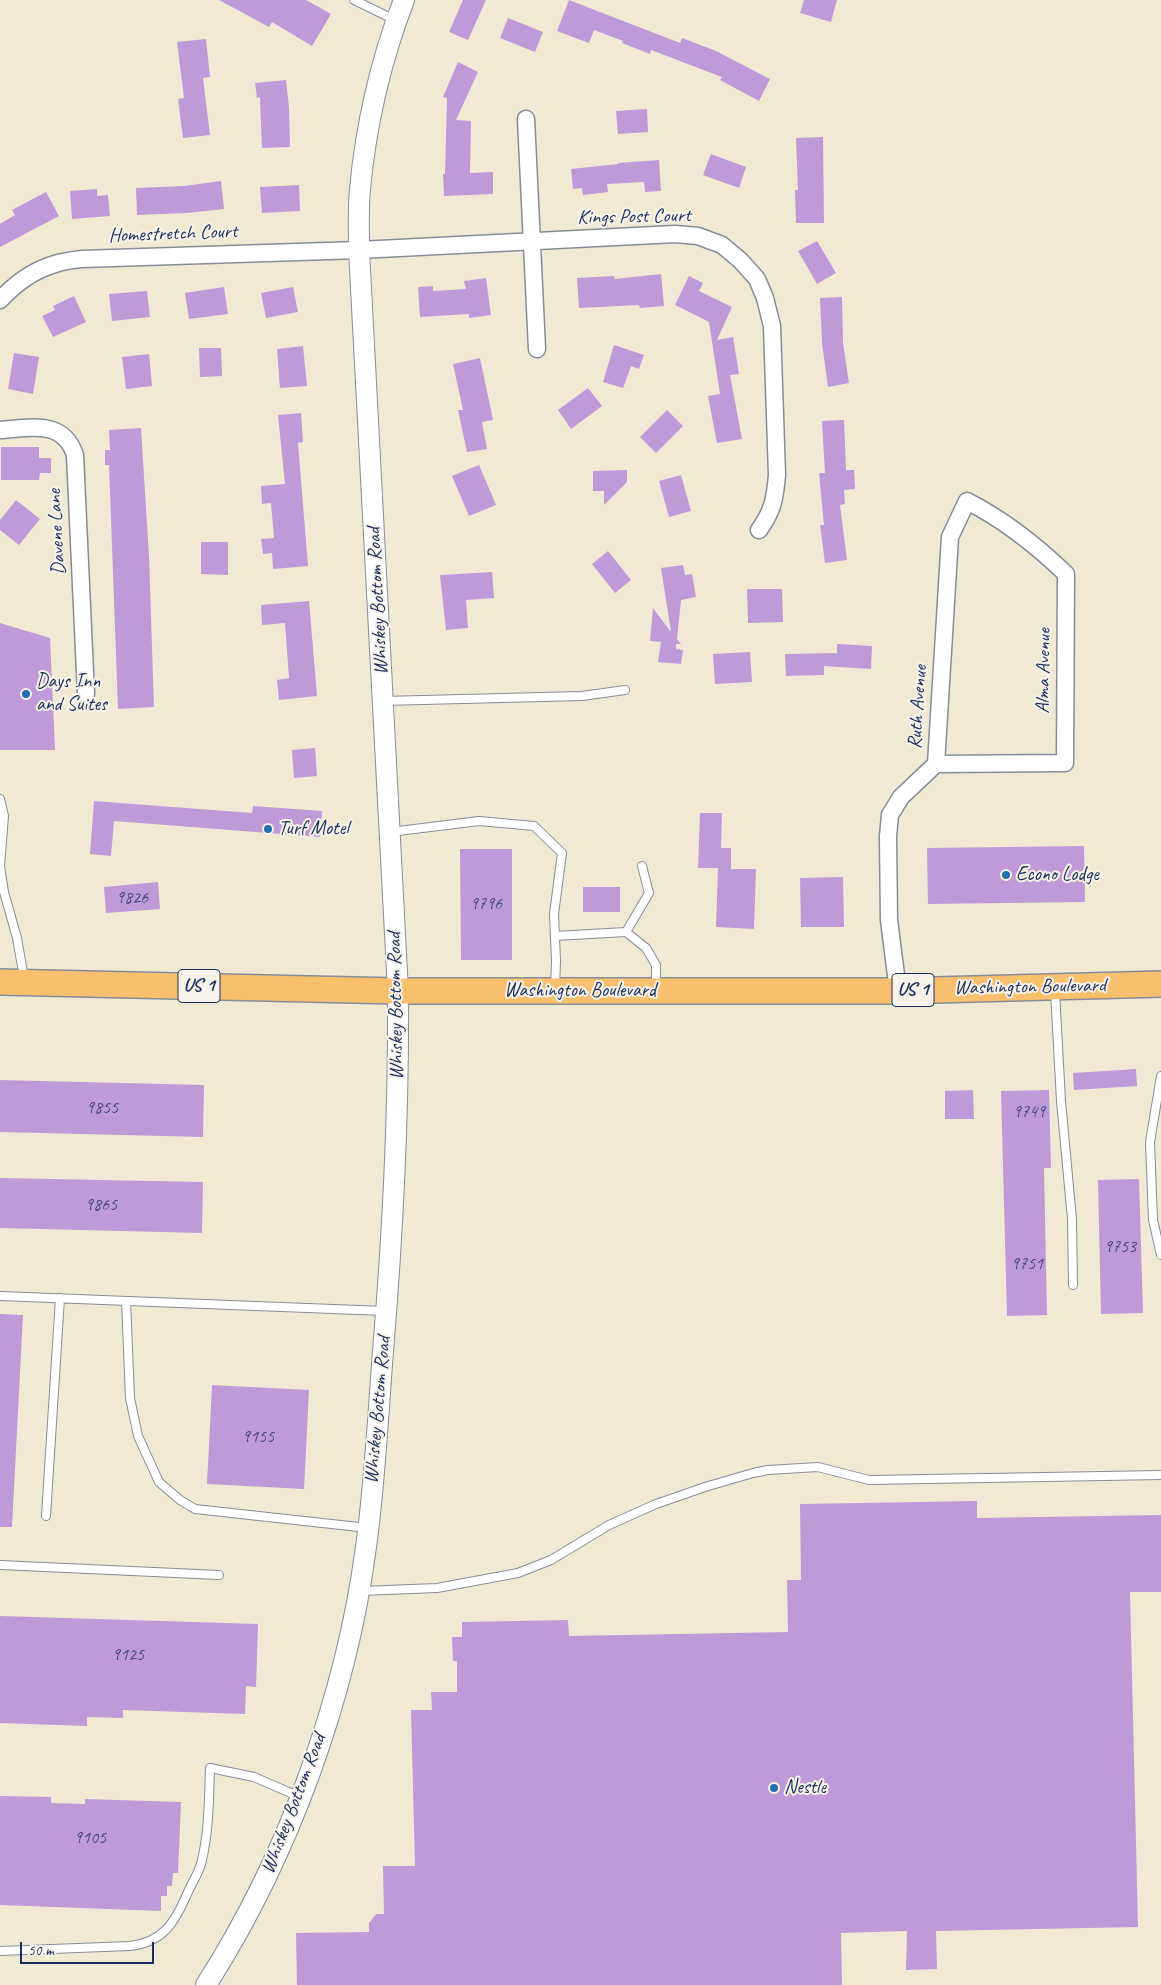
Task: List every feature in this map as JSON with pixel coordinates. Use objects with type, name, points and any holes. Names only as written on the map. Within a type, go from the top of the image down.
[{"type":"main road","name":"Washington Boulevard","points":[[0,982],[398,991],[898,991],[1161,984]]},
{"type":"street","name":"Whiskey Bottom Road","points":[[206,1985],[255,1902],[313,1766],[338,1681],[358,1591],[368,1528],[386,1311],[397,1118],[398,991],[359,250],[360,190],[377,84],[404,0]]},
{"type":"street","points":[[526,119],[537,349]]},
{"type":"street","name":"Kings Post Court","points":[[359,250],[675,234],[698,236],[722,245],[741,261],[757,279],[765,298],[772,326],[777,475],[775,496],[770,515],[759,530]]},
{"type":"street","name":"Homestretch Court","points":[[0,300],[10,289],[32,274],[55,263],[82,258],[359,250]]},
{"type":"street","name":"Davene Lane","points":[[0,430],[48,428],[62,435],[71,444],[75,456],[86,694]]},
{"type":"street","name":"Ruth Avenue","points":[[898,991],[889,920],[888,836],[890,815],[901,797],[936,764],[950,537],[967,501]]},
{"type":"street","name":"Alma Avenue","points":[[936,764],[1065,763],[1066,574],[1047,556],[991,514],[967,501]]},
{"type":"lane","points":[[354,0],[397,21]]},
{"type":"lane","points":[[383,701],[582,696],[625,690]]},
{"type":"lane","points":[[0,799],[4,816],[0,866],[4,892],[17,938],[25,982]]},
{"type":"lane","points":[[390,832],[479,821],[534,826],[562,853],[554,914],[555,990]]},
{"type":"lane","points":[[626,932],[649,893],[642,866]]},
{"type":"lane","points":[[555,936],[626,932],[646,948],[656,965],[656,990]]},
{"type":"lane","points":[[1055,987],[1061,1100],[1072,1219],[1074,1285]]},
{"type":"lane","points":[[1161,1076],[1150,1142],[1153,1220],[1161,1256]]},
{"type":"lane","points":[[0,1296],[386,1311]]},
{"type":"lane","points":[[46,1516],[60,1298]]},
{"type":"lane","points":[[126,1301],[130,1398],[138,1436],[159,1482],[180,1500],[195,1509],[368,1528]]},
{"type":"lane","points":[[358,1591],[436,1588],[518,1573],[551,1560],[608,1525],[656,1504],[753,1472],[818,1467],[869,1480],[1161,1475]]},
{"type":"lane","points":[[0,1566],[219,1575]]},
{"type":"lane","points":[[0,1952],[144,1945],[169,1928],[183,1904],[201,1865],[208,1822],[210,1768],[254,1777],[300,1796]]},
{"type":"building","points":[[219,0],[306,0],[331,14],[312,46],[272,22],[269,27]]},
{"type":"building","points":[[463,0],[486,0],[468,40],[449,32]]},
{"type":"building","points":[[569,0],[680,43],[682,38],[716,51],[770,79],[759,101],[720,80],[722,77],[651,50],[650,54],[594,30],[589,43],[557,31]]},
{"type":"building","points":[[804,0],[837,0],[831,22],[800,13]]},
{"type":"building","points":[[508,18],[543,32],[535,52],[500,38]]},
{"type":"building","points":[[206,39],[210,77],[203,78],[210,135],[183,138],[178,99],[184,98],[177,42]]},
{"type":"building","points":[[458,62],[478,72],[456,120],[471,121],[470,173],[493,172],[493,194],[444,196],[443,174],[445,174],[447,98],[443,97]]},
{"type":"building","points":[[286,80],[290,147],[262,148],[260,97],[257,98],[255,83]]},
{"type":"building","points":[[647,109],[648,132],[618,134],[616,111]]},
{"type":"building","points":[[823,137],[824,223],[796,223],[795,190],[798,190],[796,138]]},
{"type":"building","points":[[711,154],[746,167],[739,188],[703,175]]},
{"type":"building","points":[[659,160],[661,191],[645,192],[644,182],[607,184],[608,192],[583,195],[582,188],[573,189],[571,169]]},
{"type":"building","points":[[221,181],[224,209],[137,215],[136,188],[184,186]]},
{"type":"building","points":[[299,185],[300,211],[262,213],[260,187]]},
{"type":"building","points":[[97,189],[97,196],[108,195],[110,216],[72,219],[70,191]]},
{"type":"building","points":[[46,192],[59,216],[0,247],[0,224],[15,215],[12,210]]},
{"type":"building","points":[[817,241],[836,273],[817,284],[798,251]]},
{"type":"building","points":[[661,274],[664,306],[640,308],[639,305],[579,308],[577,278],[614,276],[615,279]]},
{"type":"building","points":[[689,276],[703,283],[699,291],[732,307],[717,340],[733,337],[739,374],[730,375],[742,439],[717,443],[708,396],[720,394],[709,322],[675,305]]},
{"type":"building","points":[[486,278],[491,315],[469,318],[469,314],[420,317],[418,287],[433,286],[433,291],[466,289],[464,281]]},
{"type":"building","points":[[224,287],[228,314],[189,319],[185,293]]},
{"type":"building","points":[[293,287],[298,312],[266,318],[261,293]]},
{"type":"building","points":[[147,291],[150,317],[112,321],[109,294]]},
{"type":"building","points":[[74,296],[86,322],[53,337],[42,316],[55,310],[53,306]]},
{"type":"building","points":[[842,297],[843,343],[849,383],[828,387],[822,343],[820,298]]},
{"type":"building","points":[[614,345],[644,355],[639,369],[631,366],[623,388],[603,382]]},
{"type":"building","points":[[303,346],[307,386],[280,388],[277,349]]},
{"type":"building","points":[[199,348],[221,348],[222,376],[200,377]]},
{"type":"building","points":[[14,353],[39,357],[33,394],[8,389]]},
{"type":"building","points":[[149,354],[152,386],[126,389],[122,357]]},
{"type":"building","points":[[480,358],[493,420],[482,422],[487,449],[467,452],[458,410],[463,410],[453,364]]},
{"type":"building","points":[[588,388],[602,406],[571,429],[558,410]]},
{"type":"building","points":[[667,410],[683,426],[656,453],[640,437]]},
{"type":"building","points":[[301,413],[303,442],[298,443],[308,566],[273,569],[272,553],[263,554],[261,539],[274,538],[271,503],[262,504],[261,486],[285,484],[278,415]]},
{"type":"building","points":[[844,420],[846,470],[854,470],[855,489],[844,490],[845,504],[840,505],[847,560],[825,563],[820,525],[824,525],[819,473],[825,473],[822,421]]},
{"type":"building","points":[[141,428],[149,556],[154,707],[118,709],[109,465],[105,465],[105,450],[110,450],[109,430]]},
{"type":"building","points":[[1,447],[39,447],[39,458],[51,458],[51,473],[40,473],[39,480],[1,480]]},
{"type":"building","points":[[479,465],[496,505],[469,516],[452,476]]},
{"type":"building","points":[[627,470],[627,482],[604,505],[604,491],[593,491],[593,471]]},
{"type":"building","points":[[681,475],[691,511],[669,517],[659,481]]},
{"type":"building","points":[[16,500],[40,519],[19,545],[0,530],[0,520]]},
{"type":"building","points":[[201,542],[228,542],[228,575],[201,574]]},
{"type":"building","points":[[608,551],[631,580],[615,593],[592,564]]},
{"type":"building","points":[[683,565],[685,575],[692,574],[696,597],[681,600],[677,639],[681,644],[676,644],[676,649],[683,650],[681,664],[658,662],[661,642],[650,641],[653,608],[671,632],[661,568]]},
{"type":"building","points":[[492,572],[494,598],[466,600],[468,628],[446,630],[440,575]]},
{"type":"building","points":[[747,589],[782,589],[783,622],[748,623]]},
{"type":"building","points":[[309,601],[317,696],[279,700],[277,680],[289,678],[285,623],[262,625],[261,605]]},
{"type":"building","name":"Days Inn and Suites","points":[[0,623],[50,638],[55,750],[0,750]]},
{"type":"building","points":[[837,644],[872,646],[871,669],[824,666],[824,675],[786,676],[785,654],[837,653]]},
{"type":"building","points":[[750,652],[752,682],[715,684],[713,654]]},
{"type":"building","points":[[315,748],[317,776],[294,778],[292,750]]},
{"type":"building","name":"Turf Motel","points":[[94,801],[252,813],[253,806],[322,811],[320,837],[114,821],[111,856],[90,854]]},
{"type":"building","points":[[700,813],[722,813],[721,848],[731,848],[731,869],[756,869],[754,929],[716,927],[718,868],[698,868]]},
{"type":"building","name":"Econo Lodge","points":[[1084,846],[1085,902],[928,904],[927,848]]},
{"type":"building","points":[[460,849],[512,849],[512,960],[461,960]]},
{"type":"building","points":[[843,877],[844,927],[801,927],[800,878]]},
{"type":"building","points":[[158,882],[160,909],[106,913],[104,887]]},
{"type":"building","points":[[583,887],[620,887],[620,912],[583,912]]},
{"type":"building","points":[[1136,1069],[1137,1086],[1074,1090],[1073,1073]]},
{"type":"building","points":[[0,1080],[204,1085],[203,1137],[0,1132]]},
{"type":"building","points":[[973,1090],[974,1119],[945,1119],[945,1091]]},
{"type":"building","points":[[1049,1090],[1051,1168],[1044,1168],[1047,1315],[1007,1316],[1001,1091]]},
{"type":"building","points":[[0,1178],[203,1182],[202,1233],[0,1228]]},
{"type":"building","points":[[1139,1179],[1143,1313],[1101,1314],[1098,1180]]},
{"type":"building","points":[[0,1314],[23,1315],[12,1527],[0,1527]]},
{"type":"building","points":[[212,1385],[309,1390],[304,1489],[207,1484]]},
{"type":"building","name":"Nestle","points":[[977,1501],[977,1518],[1161,1515],[1161,1592],[1130,1592],[1138,1927],[936,1931],[937,1969],[906,1970],[907,1931],[841,1933],[842,1985],[297,1985],[296,1933],[369,1932],[369,1923],[376,1914],[384,1914],[383,1866],[415,1866],[411,1710],[432,1710],[431,1692],[457,1692],[457,1661],[453,1661],[452,1637],[462,1637],[462,1622],[568,1620],[569,1636],[788,1632],[787,1580],[801,1580],[800,1504]]},
{"type":"building","points":[[0,1616],[258,1624],[256,1687],[246,1686],[245,1714],[123,1710],[123,1718],[87,1717],[87,1726],[0,1723]]},
{"type":"building","points":[[0,1796],[51,1797],[51,1803],[85,1804],[85,1799],[181,1802],[178,1873],[173,1873],[172,1886],[167,1886],[167,1896],[161,1896],[161,1911],[0,1905]]},
{"type":"place","name":"Days Inn and Suites","points":[[26,694]]},
{"type":"place","name":"Turf Motel","points":[[268,829]]},
{"type":"place","name":"Econo Lodge","points":[[1006,875]]},
{"type":"place","name":"Nestle","points":[[774,1788]]}]
